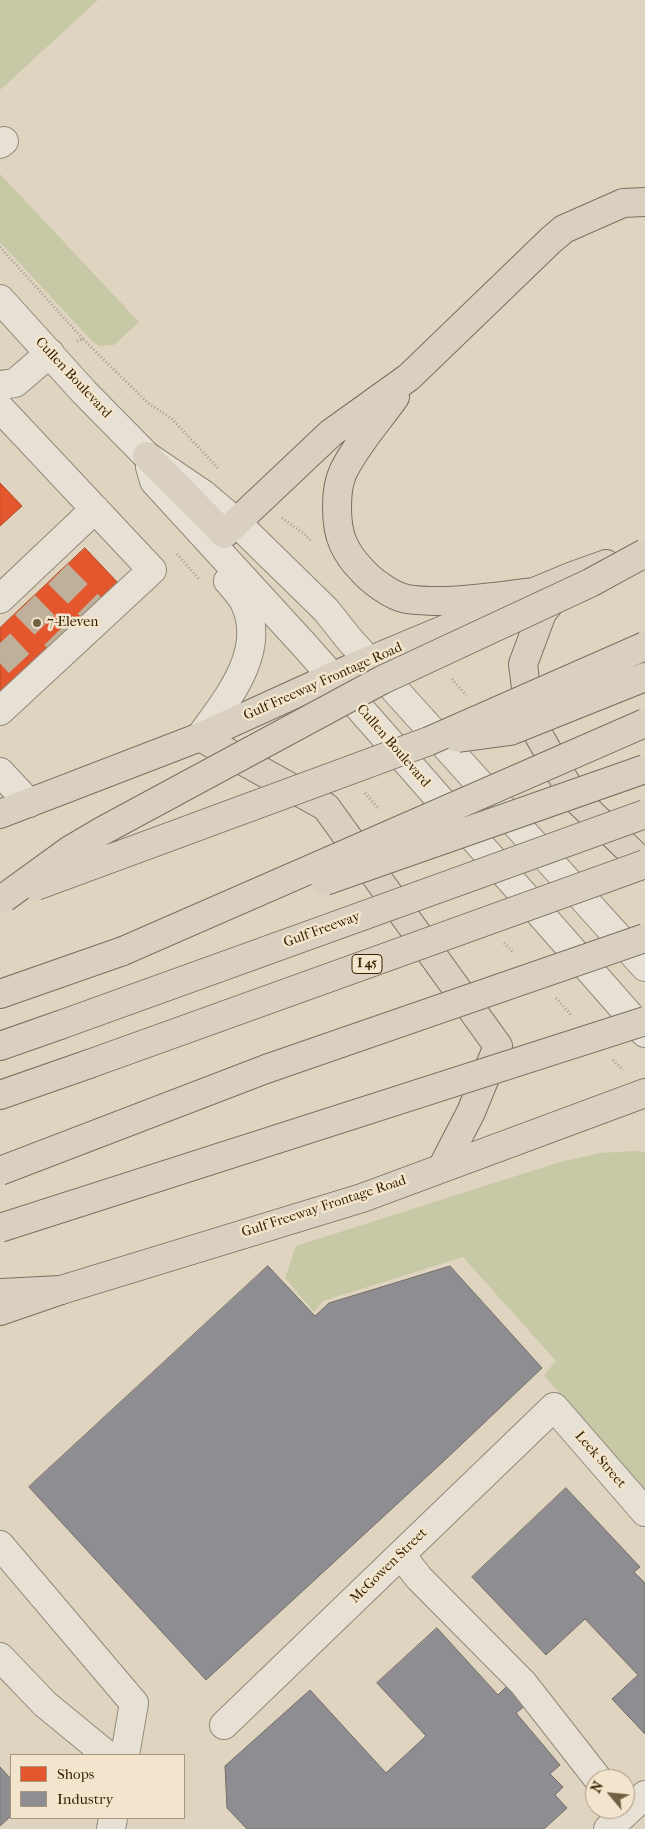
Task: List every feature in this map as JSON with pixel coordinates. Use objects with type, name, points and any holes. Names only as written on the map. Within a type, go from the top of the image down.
[{"type":"main road","points":[[150,469],[224,534],[331,434],[409,377],[564,229],[623,203],[645,202]]},
{"type":"main road","points":[[409,377],[342,473],[338,493],[337,518],[342,542],[352,560],[365,575],[390,592],[405,598],[435,601],[536,592]]},
{"type":"main road","points":[[2,899],[70,850],[104,830],[374,685],[590,583],[645,552]]},
{"type":"main road","name":"Gulf Freeway Frontage Road","points":[[0,814],[200,737],[369,661],[570,577],[645,552]]},
{"type":"main road","points":[[570,577],[542,613],[523,664],[530,720],[574,797],[645,865]]},
{"type":"main road","points":[[2,899],[429,741],[645,646]]},
{"type":"main road","points":[[429,741],[510,731],[645,677]]},
{"type":"main road","points":[[123,951],[645,723]]},
{"type":"main road","points":[[200,737],[326,807],[498,1046],[471,1112],[443,1166]]},
{"type":"main road","points":[[6,992],[645,769]]},
{"type":"main road","name":"Gulf Freeway","points":[[0,1046],[645,814]]},
{"type":"main road","name":"I 45","points":[[0,1095],[645,865]]},
{"type":"main road","points":[[0,1171],[266,1069],[645,938]]},
{"type":"main road","points":[[0,1228],[645,1021]]},
{"type":"main road","name":"Gulf Freeway Frontage Road","points":[[0,1311],[61,1290],[362,1198],[443,1166],[645,1093]]},
{"type":"main road","points":[[0,1294],[61,1290]]},
{"type":"street","name":"Cullen Boulevard","points":[[0,299],[50,353],[645,1033]]},
{"type":"street","points":[[0,385],[15,383],[50,353]]},
{"type":"street","points":[[0,408],[152,570],[97,613],[63,644],[30,675],[0,711]]},
{"type":"street","points":[[150,469],[246,605],[251,629],[248,659],[230,694],[200,737]]},
{"type":"street","points":[[11,598],[50,566],[95,509]]},
{"type":"street","points":[[237,523],[326,610],[369,661],[645,967]]},
{"type":"street","points":[[0,772],[29,803]]},
{"type":"street","name":"Leek Street","points":[[554,1407],[645,1512]]},
{"type":"street","name":"McGowen Street","points":[[224,1725],[554,1407]]},
{"type":"street","points":[[0,1544],[134,1704],[124,1754]]},
{"type":"street","points":[[401,1555],[419,1578],[522,1683],[590,1769]]},
{"type":"street","points":[[0,1657],[46,1704],[106,1754]]},
{"type":"path","points":[[0,247],[83,339]]},
{"type":"path","points":[[102,358],[148,403],[171,418],[224,473]]},
{"type":"green space","points":[[0,0],[98,0],[0,90]]},
{"type":"green space","points":[[0,174],[139,322],[114,345],[99,346],[92,341],[0,242]]},
{"type":"green space","points":[[645,1152],[645,1491],[544,1375],[556,1361],[463,1257],[323,1301],[314,1312],[285,1278],[296,1246],[560,1162],[601,1153]]},
{"type":"building: Shops","points":[[0,483],[22,506],[0,526]]},
{"type":"building: Shops","points":[[85,548],[119,584],[3,692],[0,690],[0,628]]},
{"type":"building: Industry","points":[[268,1266],[315,1316],[329,1303],[450,1266],[542,1368],[206,1680],[29,1487]]},
{"type":"building: Industry","points":[[566,1488],[640,1567],[634,1572],[645,1583],[645,1734],[612,1699],[638,1675],[585,1619],[546,1655],[472,1577]]},
{"type":"building: Industry","points":[[437,1628],[498,1695],[511,1682],[530,1702],[516,1713],[560,1765],[550,1774],[563,1787],[555,1795],[567,1808],[544,1829],[247,1829],[227,1808],[225,1766],[310,1690],[386,1773],[426,1736],[377,1683]]},
{"type":"building: Industry","points":[[0,1767],[10,1778],[10,1817],[0,1826]]},
{"type":"tunnel","points":[[58,574],[92,608]]},
{"type":"tunnel","points":[[25,605],[59,640]]},
{"type":"tunnel","points":[[0,643],[26,671]]},
{"type":"place","name":"7-Eleven","points":[[37,623]]}]
